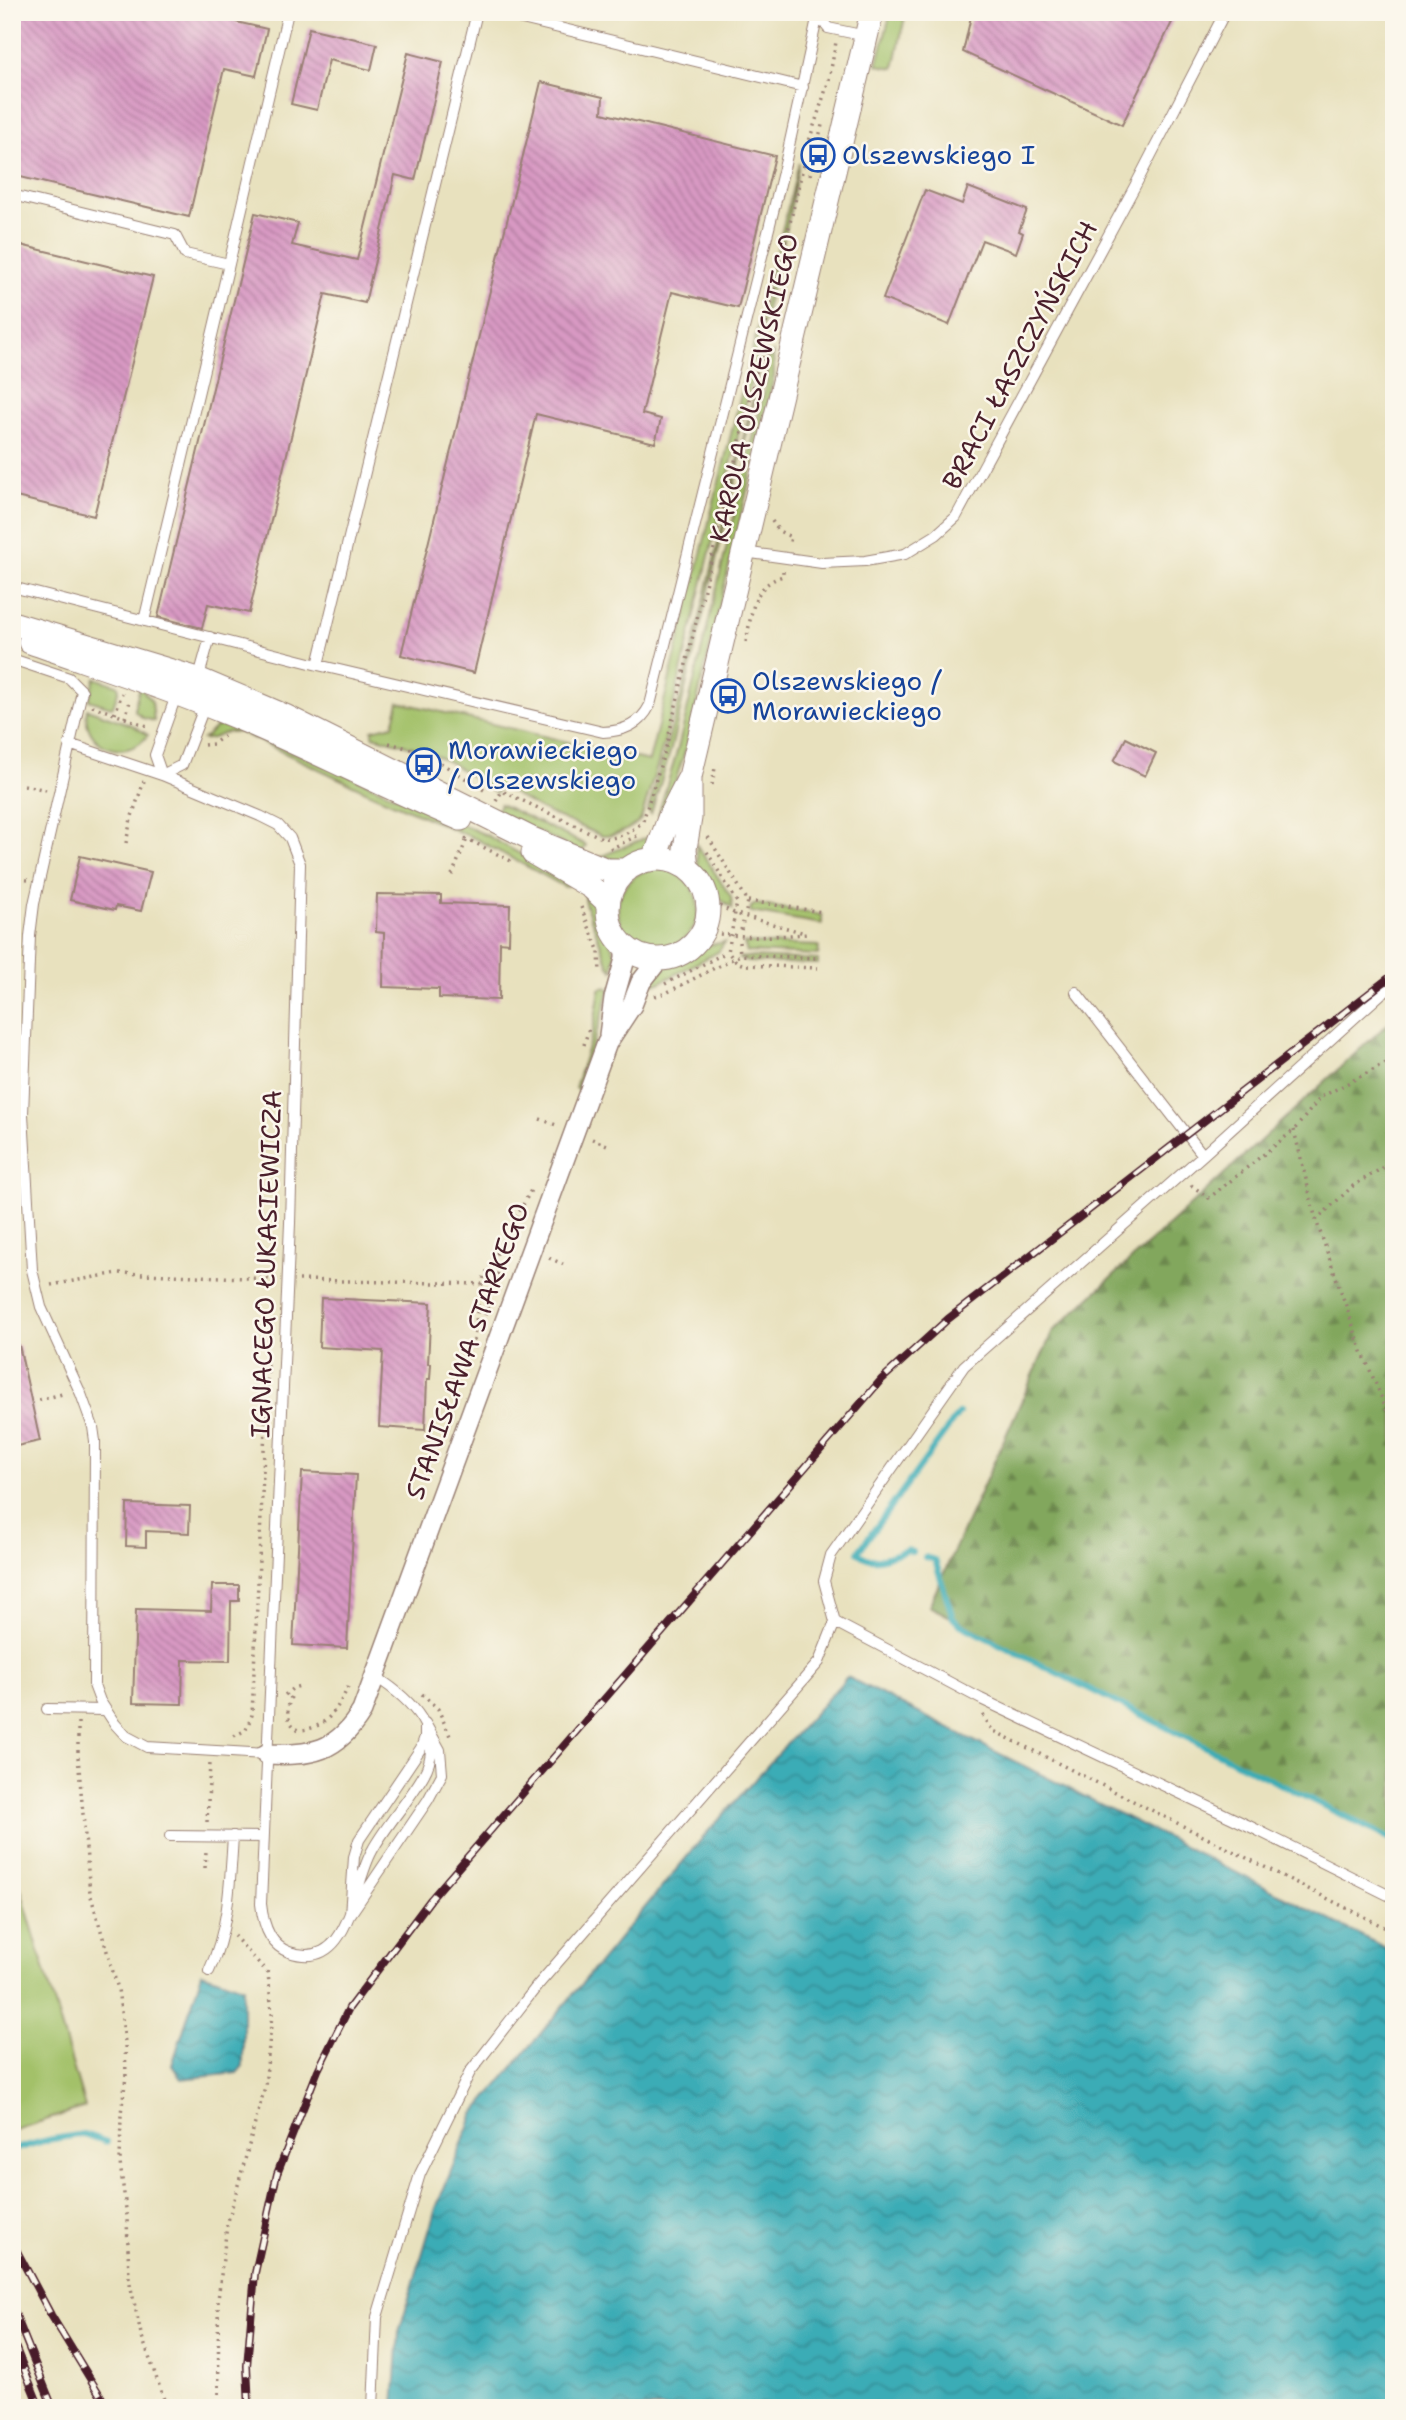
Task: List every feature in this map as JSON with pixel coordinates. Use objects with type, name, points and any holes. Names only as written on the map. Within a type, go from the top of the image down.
[{"type":"street","name":"KAROLA OLSZEWSKIEGO","points":[[687,868],[685,849],[690,818],[690,778],[872,12]]},
{"type":"street","points":[[12,623],[198,679],[285,716],[530,838],[607,870],[627,870],[650,860],[669,860],[687,868],[700,883],[707,900],[707,919],[699,936],[682,952],[659,958],[641,956],[625,946],[615,934],[609,919],[608,903],[614,885],[627,870]]},
{"type":"street","points":[[12,636],[176,694],[300,745],[375,783],[516,843],[591,887],[608,903]]},
{"type":"street","name":"KAROLA OLSZEWSKIEGO","points":[[650,860],[659,848],[671,813],[690,778]]},
{"type":"street","points":[[607,1043],[614,998],[625,959],[625,946]]},
{"type":"street","points":[[607,1043],[632,1005],[641,982],[659,958]]},
{"type":"street","name":"STANISŁAWA STARKEGO","points":[[266,1754],[308,1754],[335,1742],[346,1734],[358,1718],[376,1677],[607,1043]]},
{"type":"lane","points":[[144,621],[288,12]]},
{"type":"lane","points":[[318,665],[477,12]]},
{"type":"lane","points":[[493,12],[803,87]]},
{"type":"lane","name":"BRACI ŁASZCZYŃSKICH","points":[[744,552],[822,563],[865,561],[905,554],[936,536],[956,517],[1225,12]]},
{"type":"lane","points":[[12,587],[318,665],[603,732],[626,729],[637,723],[646,714],[654,692],[803,87],[816,13]]},
{"type":"lane","points":[[816,13],[828,28],[866,36]]},
{"type":"lane","points":[[12,195],[175,235],[185,254],[229,264]]},
{"type":"lane","points":[[198,679],[176,694],[155,755],[162,775],[182,765],[205,705],[198,679],[210,638]]},
{"type":"lane","points":[[12,659],[68,678],[82,691],[34,904],[30,936],[23,1114],[35,1289],[93,1427],[96,1480],[96,1691],[105,1710],[126,1736],[136,1743],[157,1749],[266,1754]]},
{"type":"lane","name":"IGNACEGO ŁUKASIEWICZA","points":[[69,744],[162,775],[240,807],[278,825],[298,852],[301,876],[290,1223],[261,1904],[265,1924],[273,1940],[284,1950],[297,1955],[324,1952],[333,1944],[350,1916]]},
{"type":"lane","points":[[373,2408],[377,2317],[420,2174],[470,2072],[537,1986],[819,1662],[835,1622],[824,1581],[831,1555],[964,1366],[1382,993],[1394,986]]},
{"type":"lane","points":[[1076,992],[1203,1155]]},
{"type":"lane","points":[[835,1622],[981,1699],[1394,1898]]},
{"type":"lane","points":[[350,1916],[436,1789],[442,1774],[440,1750],[425,1723],[411,1703],[376,1677]]},
{"type":"lane","points":[[47,1709],[105,1710]]},
{"type":"lane","points":[[350,1916],[354,1857],[359,1840],[421,1748],[425,1737],[425,1723]]},
{"type":"lane","points":[[350,1916],[370,1853],[425,1774],[430,1753],[425,1723]]},
{"type":"lane","points":[[170,1836],[263,1837]]},
{"type":"lane","points":[[209,1971],[224,1925],[233,1836]]},
{"type":"path","points":[[764,374],[761,345],[810,138],[829,80],[838,30]]},
{"type":"path","points":[[808,185],[826,111]]},
{"type":"path","points":[[592,840],[594,836],[607,839],[623,834],[640,824],[645,817],[666,747],[757,370],[770,348]]},
{"type":"path","points":[[115,714],[125,685]]},
{"type":"path","points":[[80,702],[163,732]]},
{"type":"path","points":[[192,742],[207,746],[219,738],[232,735]]},
{"type":"path","points":[[126,843],[131,819],[149,771]]},
{"type":"path","points":[[24,785],[44,789]]},
{"type":"path","points":[[704,832],[748,901],[746,911]]},
{"type":"path","points":[[601,850],[610,849],[645,833]]},
{"type":"path","points":[[458,836],[516,863]]},
{"type":"path","points":[[452,875],[467,839]]},
{"type":"path","points":[[703,846],[737,902],[728,952],[732,958],[737,963],[746,965],[818,968]]},
{"type":"path","points":[[12,879],[26,880]]},
{"type":"path","points":[[577,899],[599,952],[601,971]]},
{"type":"path","points":[[699,936],[810,934],[736,914],[707,900]]},
{"type":"path","points":[[748,901],[822,912]]},
{"type":"path","points":[[741,930],[743,922]]},
{"type":"path","points":[[739,942],[740,955]]},
{"type":"path","points":[[658,988],[728,952]]},
{"type":"path","points":[[650,997],[666,993],[740,955],[818,958]]},
{"type":"path","points":[[582,1053],[590,1020]]},
{"type":"path","points":[[1178,1176],[1209,1198],[1294,1130],[1321,1097],[1394,1059]]},
{"type":"path","points":[[540,1119],[556,1125]]},
{"type":"path","points":[[1294,1130],[1316,1220],[1361,1349],[1394,1427]]},
{"type":"path","points":[[1316,1220],[1353,1186],[1394,1161]]},
{"type":"path","points":[[472,1357],[479,1296],[484,1277],[531,1191]]},
{"type":"path","points":[[35,1289],[118,1273],[273,1279]]},
{"type":"path","points":[[39,1400],[65,1393]]},
{"type":"path","points":[[291,1697],[287,1714],[289,1722],[299,1730],[306,1730],[328,1720],[337,1710],[354,1675]]},
{"type":"path","points":[[282,1701],[293,1688],[300,1686]]},
{"type":"path","points":[[414,1689],[438,1709],[451,1740]]},
{"type":"path","points":[[981,1699],[983,1716],[992,1730],[1394,1932]]},
{"type":"path","points":[[79,1710],[78,1757],[90,1892],[117,1989],[125,2042],[126,2077],[121,2113],[120,2163],[127,2217],[129,2279],[141,2334],[167,2408]]},
{"type":"path","points":[[219,2408],[218,2300],[227,2225],[265,2087],[272,2014],[268,1973],[224,1925]]},
{"type":"path","points":[[12,2395],[19,2408]]},
{"type":"green space","points":[[891,12],[906,12],[894,68],[877,65]]},
{"type":"green space","points":[[799,163],[789,217],[757,347],[757,357],[664,743],[641,819],[623,831],[602,836],[542,810],[503,788],[496,793],[451,763],[427,751],[373,736],[372,730],[393,725],[399,702],[649,761]]},
{"type":"green space","points":[[773,353],[774,376],[686,748],[664,817],[658,815],[678,748],[768,377],[766,361]]},
{"type":"green space","points":[[760,369],[671,749],[651,814],[648,810],[681,695]]},
{"type":"green space","points":[[95,678],[117,685],[119,689],[113,706],[89,700]]},
{"type":"green space","points":[[140,687],[152,702],[154,721],[143,718],[135,711]]},
{"type":"green space","points":[[87,709],[132,725],[148,735],[129,749],[107,747],[98,742],[91,733],[87,722]]},
{"type":"green space","points":[[229,724],[486,835],[570,882],[565,887],[476,839],[242,733],[229,732],[203,739],[216,727]]},
{"type":"green space","points":[[500,804],[586,845],[582,853],[496,812]]},
{"type":"green space","points":[[655,834],[634,858],[621,860],[602,856]]},
{"type":"green space","points":[[696,844],[731,897],[732,908],[716,896],[698,868]]},
{"type":"green space","points":[[658,869],[673,872],[686,881],[695,894],[698,909],[695,924],[686,937],[673,946],[658,949],[643,946],[630,937],[621,924],[618,909],[621,894],[630,881],[643,872]]},
{"type":"green space","points":[[585,895],[598,908],[615,953],[613,970],[609,966],[585,903]]},
{"type":"green space","points":[[756,904],[822,915],[822,924],[750,912],[751,907]]},
{"type":"green space","points":[[725,942],[718,952],[659,983],[651,984],[660,970],[705,946]]},
{"type":"green space","points":[[744,943],[819,946],[818,955],[747,952]]},
{"type":"green space","points":[[738,958],[818,960],[818,964],[748,962]]},
{"type":"green space","points":[[600,989],[610,989],[579,1090],[575,1088],[593,1031]]},
{"type":"green space","points":[[1394,1018],[1394,1843],[929,1606],[1053,1331]]},
{"type":"green space","points":[[12,1873],[16,1873],[85,2107],[12,2131]]},
{"type":"water","points":[[847,1677],[1394,1952],[1394,2408],[394,2408],[399,2332],[436,2208],[474,2114],[705,1835]]},
{"type":"water","points":[[202,1973],[243,1987],[243,2066],[237,2073],[181,2079],[172,2065]]},
{"type":"building","points":[[12,12],[220,12],[237,16],[236,22],[267,29],[256,76],[224,69],[189,217],[12,175]]},
{"type":"building","points":[[972,12],[1177,12],[1122,125],[963,52]]},
{"type":"building","points":[[309,28],[377,44],[371,70],[329,60],[317,110],[291,104]]},
{"type":"building","points":[[408,53],[443,62],[415,180],[395,175],[365,303],[325,294],[249,613],[208,604],[202,628],[158,617],[255,213],[298,223],[292,245],[357,260]]},
{"type":"building","points":[[541,82],[603,97],[602,113],[775,156],[738,308],[672,292],[642,414],[661,419],[655,443],[536,414],[474,673],[401,655]]},
{"type":"building","points":[[968,187],[1027,210],[1019,231],[1023,233],[1016,253],[982,240],[949,325],[883,299],[925,190],[962,204]]},
{"type":"building","points":[[12,243],[153,277],[94,516],[12,496]]},
{"type":"building","points":[[1126,738],[1156,753],[1145,776],[1114,761]]},
{"type":"building","points":[[80,856],[151,872],[141,911],[116,906],[115,910],[70,900]]},
{"type":"building","points":[[377,894],[441,895],[441,903],[510,905],[509,943],[500,942],[499,1000],[439,998],[439,989],[383,987],[384,933],[376,932]]},
{"type":"building","points":[[321,1298],[431,1303],[428,1364],[431,1364],[430,1379],[427,1379],[425,1430],[379,1427],[383,1351],[319,1347]]},
{"type":"building","points":[[19,1345],[40,1441],[12,1447],[12,1346]]},
{"type":"building","points":[[302,1472],[356,1475],[347,1648],[293,1645]]},
{"type":"building","points":[[127,1504],[190,1506],[189,1533],[146,1531],[146,1547],[126,1546]]},
{"type":"building","points":[[212,1585],[239,1585],[239,1601],[231,1601],[230,1661],[183,1660],[182,1704],[133,1703],[136,1609],[211,1611]]},
{"type":"waterway","points":[[912,1552],[907,1550],[875,1559],[869,1559],[858,1552],[959,1413]]},
{"type":"waterway","points":[[925,1557],[935,1560],[953,1618],[959,1624],[1394,1841]]},
{"type":"waterway","points":[[12,2150],[47,2140],[84,2134],[107,2142]]},
{"type":"railway","points":[[249,2408],[247,2366],[255,2273],[277,2174],[318,2070],[349,2008],[431,1899],[881,1380],[948,1319],[1394,974]]},
{"type":"railway","points":[[12,2242],[51,2315],[108,2408]]},
{"type":"railway","points":[[12,2306],[53,2408]]},
{"type":"railway","points":[[12,2339],[40,2408]]},
{"type":"place","name":"Olszewskiego I","points":[[818,155]]},
{"type":"place","name":"Olszewskiego / Morawieckiego","points":[[728,696]]},
{"type":"place","name":"Morawieckiego / Olszewskiego","points":[[424,765]]}]
